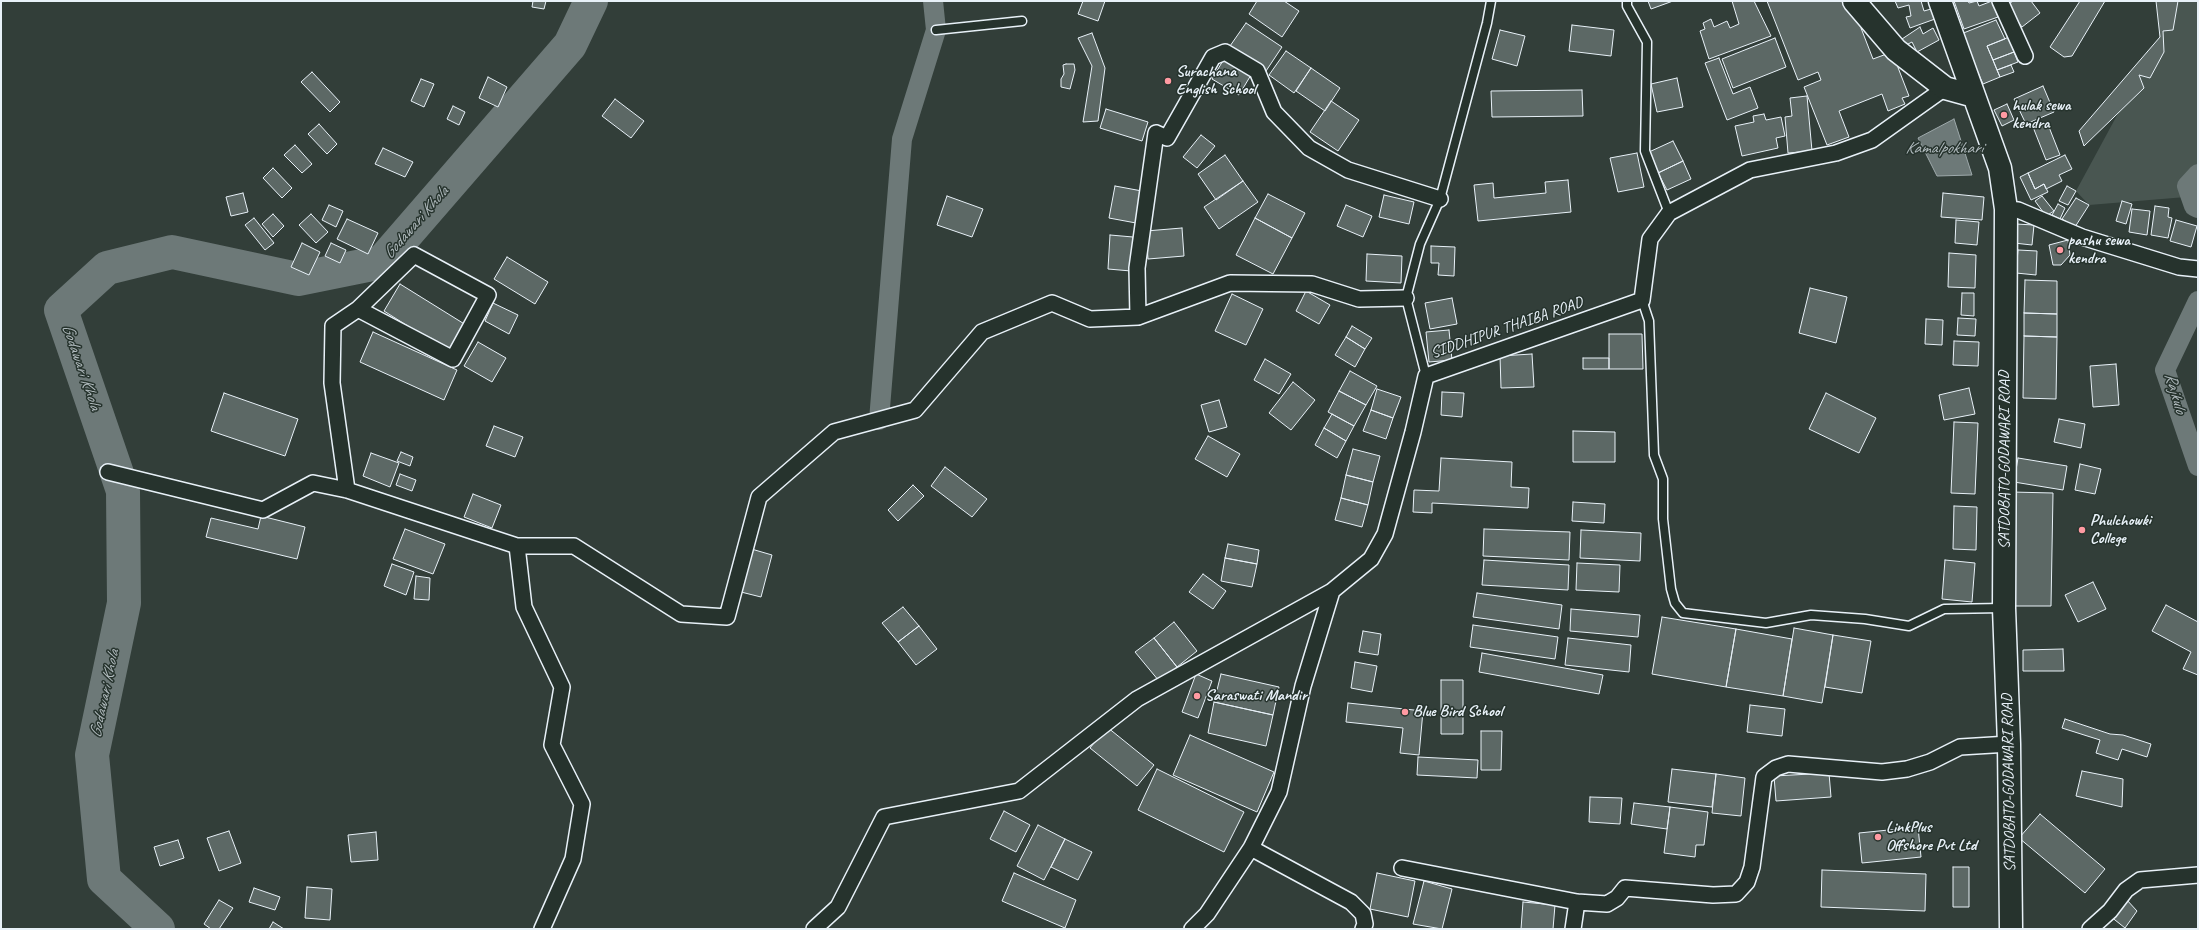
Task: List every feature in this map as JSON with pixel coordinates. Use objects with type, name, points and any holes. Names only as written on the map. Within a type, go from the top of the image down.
[{"type":"street","points":[[1854,1],[1896,50],[1945,88],[1974,96]]},
{"type":"street","name":"SATDOBATO-GODAWARI ROAD","points":[[1940,1],[2000,168],[2006,209],[2004,608],[2009,744],[2011,929]]},
{"type":"street","points":[[2000,1],[2026,56]]},
{"type":"street","points":[[1138,317],[1138,268],[1156,133],[1167,138],[1213,58],[1225,52],[1257,71],[1274,112],[1309,148],[1348,170],[1440,199]]},
{"type":"street","points":[[1642,300],[1650,239],[1669,213],[1750,170],[1836,153],[1872,140],[1945,88]]},
{"type":"street","points":[[2006,209],[2018,210],[2082,237],[2179,267],[2198,269]]},
{"type":"street","points":[[347,490],[332,383],[333,326],[358,309],[414,256],[488,295],[452,359],[358,309]]},
{"type":"street","points":[[108,472],[263,510],[313,483],[347,490],[517,546],[574,546],[681,614],[727,617],[759,497],[834,432],[915,410],[982,332],[1052,303],[1090,319],[1138,317],[1230,283],[1312,284],[1359,299],[1406,298]]},
{"type":"street","name":"SIDDHIPUR THAIBA ROAD","points":[[814,929],[838,907],[884,817],[1019,791],[1137,700],[1332,591],[1371,559],[1385,534],[1413,432],[1426,376],[1642,300]]},
{"type":"street","points":[[517,546],[524,607],[562,687],[552,745],[582,804],[573,858],[542,929]]},
{"type":"street","points":[[1192,929],[1207,914],[1251,848],[1279,792],[1303,686],[1332,591]]},
{"type":"street","points":[[1402,868],[1577,902],[1607,904],[1617,898],[1625,888],[1714,895],[1736,894],[1747,882],[1752,867],[1764,777],[1776,768],[1788,764],[1882,772],[1907,769],[1930,762],[1960,747],[2009,744]]},
{"type":"street","points":[[1251,848],[1351,902],[1363,914],[1365,924],[1363,929]]},
{"type":"street","points":[[2090,929],[2110,911],[2126,890],[2140,880],[2198,875]]},
{"type":"street","points":[[1573,929],[1577,902]]},
{"type":"lane","points":[[1426,376],[1406,298],[1420,244],[1440,199],[1487,23],[1491,1]]},
{"type":"lane","points":[[1627,1],[1627,6],[1647,42],[1645,151],[1669,213]]},
{"type":"lane","points":[[936,30],[1022,21]]},
{"type":"lane","points":[[1642,300],[1649,321],[1654,455],[1663,479],[1663,519],[1671,590],[1675,603],[1683,613],[1766,623],[1811,615],[1865,619],[1909,626],[1944,609],[2004,608]]},
{"type":"shaded area","points":[[2179,1],[2198,1],[2198,196],[2089,205],[2076,191]]},
{"type":"water","name":"Kamalpokhari","points":[[1954,119],[1972,175],[1937,176],[1918,138]]},
{"type":"building","points":[[533,1],[546,1],[544,9],[532,7]]},
{"type":"building","points":[[1083,1],[1105,1],[1098,21],[1078,14]]},
{"type":"building","points":[[1257,1],[1284,1],[1299,11],[1282,37],[1249,14]]},
{"type":"building","points":[[1648,1],[1673,1],[1651,9]]},
{"type":"building","points":[[1732,1],[1754,1],[1771,36],[1709,59],[1700,31],[1705,29],[1703,23],[1711,19],[1714,27],[1727,21],[1730,28],[1739,24]]},
{"type":"building","points":[[1767,1],[1845,1],[1866,26],[1861,28],[1873,59],[1892,52],[1909,96],[1902,98],[1905,104],[1888,111],[1882,94],[1839,111],[1849,137],[1827,145],[1804,87],[1821,80],[1818,72],[1798,80]]},
{"type":"building","points":[[1895,1],[1921,1],[1924,11],[1931,9],[1935,19],[1910,28],[1906,17],[1911,16],[1909,5],[1898,8]]},
{"type":"building","points":[[1954,1],[1968,1],[1969,3],[1977,1],[1979,6],[1992,1],[1998,17],[1964,29]]},
{"type":"building","points":[[2013,1],[2031,1],[2040,13],[2022,27],[2006,6]]},
{"type":"building","points":[[2080,1],[2105,1],[2072,56],[2064,57],[2050,47]]},
{"type":"building","points":[[2156,1],[2178,1],[2173,30],[2163,31],[2164,52],[2150,78],[2139,75],[2144,88],[2084,146],[2079,131],[2160,37]]},
{"type":"building","points":[[1996,20],[2005,39],[1987,46],[2000,77],[1983,84],[1961,34]]},
{"type":"building","points":[[1246,23],[1282,47],[1266,71],[1230,46]]},
{"type":"building","points":[[1572,25],[1614,30],[1611,56],[1569,51]]},
{"type":"building","points":[[1920,27],[1923,34],[1933,28],[1939,40],[1917,52],[1912,42],[1906,45],[1902,39]]},
{"type":"building","points":[[1500,30],[1525,36],[1517,66],[1492,59]]},
{"type":"building","points":[[1092,33],[1105,68],[1098,121],[1083,122],[1092,66],[1078,38]]},
{"type":"building","points":[[2009,37],[2014,52],[1993,60],[1987,46]]},
{"type":"building","points":[[1775,38],[1786,67],[1733,88],[1722,59]]},
{"type":"building","points":[[1286,51],[1311,68],[1294,93],[1269,75]]},
{"type":"building","points":[[2014,52],[2018,62],[1997,70],[1993,60]]},
{"type":"building","points":[[1719,58],[1733,94],[1750,87],[1758,108],[1727,120],[1705,63]]},
{"type":"building","points":[[1224,59],[1251,75],[1239,95],[1212,79]]},
{"type":"building","points":[[1074,64],[1075,70],[1070,89],[1061,87],[1061,79],[1064,74],[1063,65]]},
{"type":"building","points":[[2011,65],[2014,72],[2000,77],[1997,70]]},
{"type":"building","points":[[1311,68],[1340,88],[1325,111],[1296,91]]},
{"type":"building","points":[[312,72],[340,102],[330,112],[301,82]]},
{"type":"building","points":[[488,77],[507,87],[498,107],[479,98]]},
{"type":"building","points":[[1677,78],[1683,107],[1657,112],[1651,84]]},
{"type":"building","points":[[421,79],[434,84],[424,107],[411,101]]},
{"type":"building","points":[[2043,86],[2054,112],[2026,124],[2014,99]]},
{"type":"building","points":[[1582,90],[1583,116],[1492,117],[1491,91]]},
{"type":"building","points":[[1807,96],[1812,151],[1788,153],[1785,117],[1792,116],[1790,98]]},
{"type":"building","points":[[615,99],[644,121],[631,138],[602,116]]},
{"type":"building","points":[[1331,101],[1359,120],[1338,151],[1310,132]]},
{"type":"building","name":"hulak sewa kendra","points":[[2007,104],[2014,120],[2002,126],[1994,110]]},
{"type":"building","points":[[453,106],[465,112],[459,125],[447,119]]},
{"type":"building","points":[[1106,109],[1148,122],[1142,141],[1100,128]]},
{"type":"building","points":[[1764,114],[1766,120],[1781,117],[1785,136],[1776,138],[1778,148],[1742,156],[1735,126],[1754,122],[1753,116]]},
{"type":"building","points":[[2047,122],[2060,155],[2046,160],[2033,127]]},
{"type":"building","points":[[319,124],[337,144],[327,154],[308,134]]},
{"type":"building","points":[[1201,135],[1215,146],[1197,168],[1183,157]]},
{"type":"building","points":[[1673,141],[1683,161],[1658,173],[1649,152]]},
{"type":"building","points":[[295,145],[312,164],[302,173],[284,155]]},
{"type":"building","points":[[383,148],[413,162],[405,177],[375,164]]},
{"type":"building","points":[[1637,153],[1644,187],[1618,192],[1610,158]]},
{"type":"building","points":[[1225,155],[1243,181],[1216,200],[1198,174]]},
{"type":"building","points":[[2065,155],[2072,169],[2059,175],[2062,181],[2046,189],[2044,184],[2035,189],[2028,173]]},
{"type":"building","points":[[1683,161],[1691,179],[1667,190],[1658,173]]},
{"type":"building","points":[[273,168],[292,188],[282,198],[263,178]]},
{"type":"building","points":[[2028,173],[2035,189],[2044,184],[2048,192],[2031,200],[2020,177]]},
{"type":"building","points":[[1568,180],[1571,212],[1478,221],[1474,185],[1493,183],[1494,198],[1546,193],[1545,182]]},
{"type":"building","points":[[1243,181],[1258,202],[1219,229],[1204,207]]},
{"type":"building","points":[[1115,186],[1142,191],[1136,223],[1109,218]]},
{"type":"building","points":[[2067,186],[2076,191],[2068,205],[2059,201]]},
{"type":"building","points":[[243,193],[248,212],[231,216],[226,197]]},
{"type":"building","points":[[1943,193],[1984,197],[1982,220],[1941,217]]},
{"type":"building","points":[[1268,194],[1305,213],[1292,238],[1255,218]]},
{"type":"building","points":[[1384,195],[1414,202],[1409,224],[1379,217]]},
{"type":"building","points":[[947,196],[983,209],[972,237],[937,225]]},
{"type":"building","points":[[2042,196],[2054,211],[2046,216],[2035,201]]},
{"type":"building","points":[[2076,198],[2089,205],[2075,227],[2062,219]]},
{"type":"building","points":[[2122,201],[2132,204],[2126,224],[2116,221]]},
{"type":"building","points":[[2058,204],[2065,208],[2060,219],[2052,215]]},
{"type":"building","points":[[329,205],[343,211],[336,227],[322,220]]},
{"type":"building","points":[[1346,205],[1372,216],[1363,237],[1337,226]]},
{"type":"building","points":[[2155,206],[2169,208],[2168,217],[2172,218],[2168,238],[2151,235]]},
{"type":"building","points":[[2132,209],[2150,211],[2147,235],[2129,232]]},
{"type":"building","points":[[273,214],[284,226],[273,237],[262,224]]},
{"type":"building","points":[[311,214],[328,232],[316,243],[299,225]]},
{"type":"building","points":[[254,218],[274,243],[265,250],[245,225]]},
{"type":"building","points":[[1255,218],[1292,238],[1273,274],[1236,255]]},
{"type":"building","points":[[347,219],[378,233],[368,254],[337,239]]},
{"type":"building","points":[[1956,220],[1979,222],[1977,245],[1955,243]]},
{"type":"building","points":[[2176,220],[2197,226],[2191,247],[2170,241]]},
{"type":"building","points":[[2016,224],[2034,225],[2032,245],[2014,243]]},
{"type":"building","points":[[1182,228],[1184,256],[1148,259],[1146,231]]},
{"type":"building","points":[[1110,235],[1133,237],[1131,271],[1108,269]]},
{"type":"building","name":"pashu sewa kendra","points":[[2068,240],[2070,255],[2061,265],[2053,265],[2049,245]]},
{"type":"building","points":[[302,243],[320,252],[309,275],[291,267]]},
{"type":"building","points":[[331,243],[346,250],[340,263],[325,256]]},
{"type":"building","points":[[1431,246],[1455,247],[1454,276],[1438,275],[1439,263],[1431,263]]},
{"type":"building","points":[[2018,250],[2037,251],[2036,275],[2016,273]]},
{"type":"building","points":[[1949,253],[1976,255],[1975,288],[1948,287]]},
{"type":"building","points":[[1367,254],[1402,256],[1401,283],[1366,281]]},
{"type":"building","points":[[507,257],[548,282],[535,304],[494,279]]},
{"type":"building","points":[[2025,280],[2057,281],[2057,314],[2024,313]]},
{"type":"building","points":[[400,284],[466,325],[449,352],[384,311]]},
{"type":"building","points":[[1810,288],[1847,297],[1836,343],[1799,333]]},
{"type":"building","points":[[1306,291],[1330,305],[1319,324],[1296,311]]},
{"type":"building","points":[[1962,293],[1974,293],[1974,316],[1961,315]]},
{"type":"building","points":[[1232,294],[1263,309],[1246,345],[1215,331]]},
{"type":"building","points":[[1452,298],[1457,324],[1430,329],[1425,303]]},
{"type":"building","points":[[493,303],[518,315],[509,334],[485,321]]},
{"type":"building","points":[[2024,313],[2057,314],[2057,337],[2024,336]]},
{"type":"building","points":[[1958,318],[1976,319],[1975,336],[1957,335]]},
{"type":"building","points":[[1926,319],[1943,320],[1942,345],[1925,344]]},
{"type":"building","points":[[1352,326],[1372,338],[1365,349],[1346,337]]},
{"type":"building","points":[[1449,330],[1452,360],[1429,362],[1426,332]]},
{"type":"building","points":[[373,332],[457,370],[444,400],[360,362]]},
{"type":"building","points":[[1609,334],[1642,334],[1643,369],[1609,369]]},
{"type":"building","points":[[2024,336],[2057,337],[2056,399],[2023,398]]},
{"type":"building","points":[[1346,337],[1365,349],[1355,367],[1335,355]]},
{"type":"building","points":[[1954,341],[1979,342],[1978,366],[1953,365]]},
{"type":"building","points":[[478,342],[506,358],[492,382],[464,366]]},
{"type":"building","points":[[1532,354],[1534,387],[1501,388],[1500,356]]},
{"type":"building","points":[[1583,358],[1609,358],[1609,369],[1583,369]]},
{"type":"building","points":[[1265,359],[1291,374],[1279,394],[1254,380]]},
{"type":"building","points":[[2116,364],[2119,405],[2093,407],[2090,366]]},
{"type":"building","points":[[1350,371],[1377,386],[1366,405],[1339,391]]},
{"type":"building","points":[[1293,382],[1315,400],[1291,430],[1269,413]]},
{"type":"building","points":[[1969,388],[1975,414],[1944,420],[1939,395]]},
{"type":"building","points":[[1377,389],[1401,397],[1393,418],[1371,410]]},
{"type":"building","points":[[1339,391],[1366,405],[1354,426],[1328,412]]},
{"type":"building","points":[[1442,392],[1464,393],[1462,417],[1441,415]]},
{"type":"building","points":[[224,393],[298,419],[285,456],[211,431]]},
{"type":"building","points":[[1826,393],[1876,418],[1859,453],[1809,429]]},
{"type":"building","points":[[1219,400],[1227,427],[1209,432],[1201,405]]},
{"type":"building","points":[[1371,410],[1393,418],[1386,439],[1363,431]]},
{"type":"building","points":[[1332,414],[1354,426],[1346,441],[1324,428]]},
{"type":"building","points":[[2059,419],[2085,424],[2081,448],[2054,442]]},
{"type":"building","points":[[1954,422],[1978,423],[1975,494],[1951,493]]},
{"type":"building","points":[[494,426],[523,437],[515,457],[486,446]]},
{"type":"building","points":[[1324,428],[1346,441],[1337,458],[1315,445]]},
{"type":"building","points":[[1573,431],[1615,432],[1615,462],[1573,462]]},
{"type":"building","points":[[1208,436],[1240,454],[1227,477],[1195,459]]},
{"type":"building","points":[[1353,449],[1380,456],[1373,482],[1346,475]]},
{"type":"building","points":[[401,452],[413,457],[410,466],[397,461]]},
{"type":"building","points":[[371,453],[399,463],[390,487],[363,476]]},
{"type":"building","points":[[1441,458],[1512,462],[1511,487],[1529,488],[1528,508],[1432,503],[1432,513],[1413,512],[1414,490],[1439,491]]},
{"type":"building","points":[[2018,458],[2067,466],[2063,490],[2014,482]]},
{"type":"building","points":[[2080,464],[2101,469],[2095,494],[2075,490]]},
{"type":"building","points":[[945,467],[987,499],[972,517],[931,486]]},
{"type":"building","points":[[400,474],[416,480],[412,491],[396,485]]},
{"type":"building","points":[[1346,475],[1373,482],[1368,505],[1341,498]]},
{"type":"building","points":[[913,485],[924,496],[898,521],[888,510]]},
{"type":"building","points":[[2011,492],[2053,493],[2051,606],[2009,606]]},
{"type":"building","points":[[473,494],[501,505],[492,528],[464,517]]},
{"type":"building","points":[[1341,498],[1368,505],[1362,527],[1335,520]]},
{"type":"building","points":[[1573,502],[1605,504],[1604,523],[1572,521]]},
{"type":"building","points":[[1954,506],[1977,507],[1976,550],[1953,549]]},
{"type":"building","points":[[261,516],[305,527],[297,559],[206,537],[211,518],[258,529]]},
{"type":"building","points":[[405,529],[445,544],[433,574],[393,559]]},
{"type":"building","points":[[1484,529],[1570,532],[1569,560],[1483,556]]},
{"type":"building","points":[[1581,530],[1641,533],[1640,561],[1580,558]]},
{"type":"building","points":[[1228,544],[1259,550],[1257,564],[1225,558]]},
{"type":"building","points":[[748,548],[772,555],[761,597],[737,591]]},
{"type":"building","points":[[1225,558],[1257,564],[1252,587],[1221,581]]},
{"type":"building","points":[[1484,560],[1569,565],[1568,590],[1482,585]]},
{"type":"building","points":[[1945,560],[1975,563],[1972,602],[1942,599]]},
{"type":"building","points":[[1577,563],[1620,565],[1619,592],[1576,590]]},
{"type":"building","points":[[392,564],[414,572],[406,595],[384,586]]},
{"type":"building","points":[[1203,574],[1226,591],[1213,609],[1189,592]]},
{"type":"building","points":[[416,576],[430,578],[429,600],[414,599]]},
{"type":"building","points":[[2093,582],[2106,609],[2078,622],[2065,595]]},
{"type":"building","points":[[1477,593],[1562,605],[1559,629],[1473,617]]},
{"type":"building","points":[[2166,605],[2198,622],[2198,675],[2183,669],[2191,652],[2152,631]]},
{"type":"building","points":[[903,607],[919,626],[898,642],[882,623]]},
{"type":"building","points":[[1571,609],[1640,615],[1638,637],[1570,631]]},
{"type":"building","points":[[1662,617],[1736,629],[1726,687],[1652,674]]},
{"type":"building","points":[[1174,622],[1197,651],[1177,667],[1154,638]]},
{"type":"building","points":[[1473,625],[1558,637],[1555,659],[1470,647]]},
{"type":"building","points":[[919,626],[937,649],[916,665],[898,642]]},
{"type":"building","points":[[1794,628],[1833,635],[1822,703],[1783,696]]},
{"type":"building","points":[[1736,629],[1792,639],[1783,696],[1726,687]]},
{"type":"building","points":[[1363,631],[1381,634],[1378,655],[1359,652]]},
{"type":"building","points":[[1833,635],[1871,641],[1862,693],[1825,687]]},
{"type":"building","points":[[1154,638],[1177,667],[1159,681],[1135,652]]},
{"type":"building","points":[[1568,638],[1631,645],[1629,672],[1565,665]]},
{"type":"building","points":[[2063,649],[2064,671],[2023,671],[2023,650]]},
{"type":"building","points":[[1482,653],[1603,675],[1599,694],[1479,672]]},
{"type":"building","points":[[1355,662],[1377,666],[1372,692],[1351,688]]},
{"type":"building","name":"Saraswati Mandir","points":[[1196,674],[1212,681],[1198,718],[1182,712]]},
{"type":"building","points":[[1221,674],[1279,687],[1273,715],[1214,702]]},
{"type":"building","points":[[1441,680],[1463,680],[1463,734],[1441,734]]},
{"type":"building","points":[[1214,702],[1273,715],[1266,746],[1208,733]]},
{"type":"building","points":[[1348,703],[1423,711],[1419,755],[1400,753],[1403,728],[1346,722]]},
{"type":"building","points":[[1750,705],[1785,709],[1782,736],[1747,732]]},
{"type":"building","points":[[2065,719],[2110,734],[2123,735],[2151,744],[2147,757],[2122,749],[2118,760],[2096,753],[2100,740],[2062,728]]},
{"type":"building","points":[[1107,727],[1154,765],[1137,786],[1090,748]]},
{"type":"building","points":[[1481,731],[1502,731],[1501,770],[1481,770]]},
{"type":"building","points":[[1190,735],[1274,772],[1257,812],[1173,775]]},
{"type":"building","points":[[1418,757],[1478,760],[1477,778],[1417,775]]},
{"type":"building","points":[[1157,769],[1244,812],[1224,852],[1138,810]]},
{"type":"building","points":[[1672,769],[1716,774],[1712,807],[1668,802]]},
{"type":"building","points":[[2082,771],[2123,779],[2122,807],[2076,796]]},
{"type":"building","points":[[1829,773],[1831,797],[1776,801],[1774,776]]},
{"type":"building","points":[[1716,774],[1745,778],[1741,816],[1712,813]]},
{"type":"building","points":[[1590,797],[1622,798],[1620,824],[1589,822]]},
{"type":"building","points":[[1634,803],[1670,807],[1667,829],[1631,824]]},
{"type":"building","points":[[1670,807],[1708,812],[1704,845],[1696,845],[1695,857],[1664,853]]},
{"type":"building","points":[[1004,811],[1030,825],[1016,852],[990,839]]},
{"type":"building","points":[[2040,814],[2105,869],[2085,893],[2019,838]]},
{"type":"building","points":[[1038,825],[1065,839],[1044,880],[1017,866]]},
{"type":"building","points":[[1918,827],[1921,857],[1862,863],[1859,833]]},
{"type":"building","points":[[229,831],[241,863],[219,871],[207,838]]},
{"type":"building","points":[[376,832],[378,860],[351,862],[348,835]]},
{"type":"building","points":[[1065,839],[1092,852],[1078,880],[1051,867]]},
{"type":"building","points":[[178,840],[184,858],[160,866],[154,847]]},
{"type":"building","points":[[1953,867],[1969,867],[1969,907],[1953,907]]},
{"type":"building","points":[[1822,870],[1926,874],[1925,911],[1821,907]]},
{"type":"building","points":[[1014,873],[1076,900],[1065,928],[1002,901]]},
{"type":"building","points":[[1377,873],[1415,881],[1408,917],[1370,909]]},
{"type":"building","points":[[1424,881],[1452,889],[1442,929],[1413,924]]},
{"type":"building","points":[[307,887],[332,889],[330,920],[305,918]]},
{"type":"building","points":[[254,888],[280,897],[275,910],[249,902]]},
{"type":"building","points":[[2126,899],[2137,911],[2125,928],[2110,916]]},
{"type":"building","points":[[219,900],[233,908],[219,929],[211,929],[204,924]]},
{"type":"building","points":[[1523,902],[1555,905],[1553,929],[1521,929]]},
{"type":"building","points":[[273,922],[284,929],[269,929]]},
{"type":"waterway","name":"Godawari Khola","points":[[158,929],[104,879],[92,755],[124,603],[123,491],[61,310],[107,268],[172,252],[298,279],[382,262],[570,45],[591,1]]},
{"type":"waterway","points":[[879,420],[902,139],[936,30],[933,1]]},
{"type":"waterway","name":"Rajkulo","points":[[2198,174],[2187,186],[2194,206],[2198,208]]},
{"type":"waterway","name":"Rajkulo","points":[[2198,301],[2165,370],[2198,466]]},
{"type":"place","name":"Surachana English School","points":[[1168,81]]},
{"type":"place","name":"hulak sewa kendra","points":[[2004,115]]},
{"type":"place","name":"pashu sewa kendra","points":[[2060,250]]},
{"type":"place","name":"Phulchowki College","points":[[2082,530]]},
{"type":"place","name":"Saraswati Mandir","points":[[1197,696]]},
{"type":"place","name":"Blue Bird School","points":[[1405,712]]},
{"type":"place","name":"LinkPlus Offshore Pvt Ltd","points":[[1878,837]]}]
